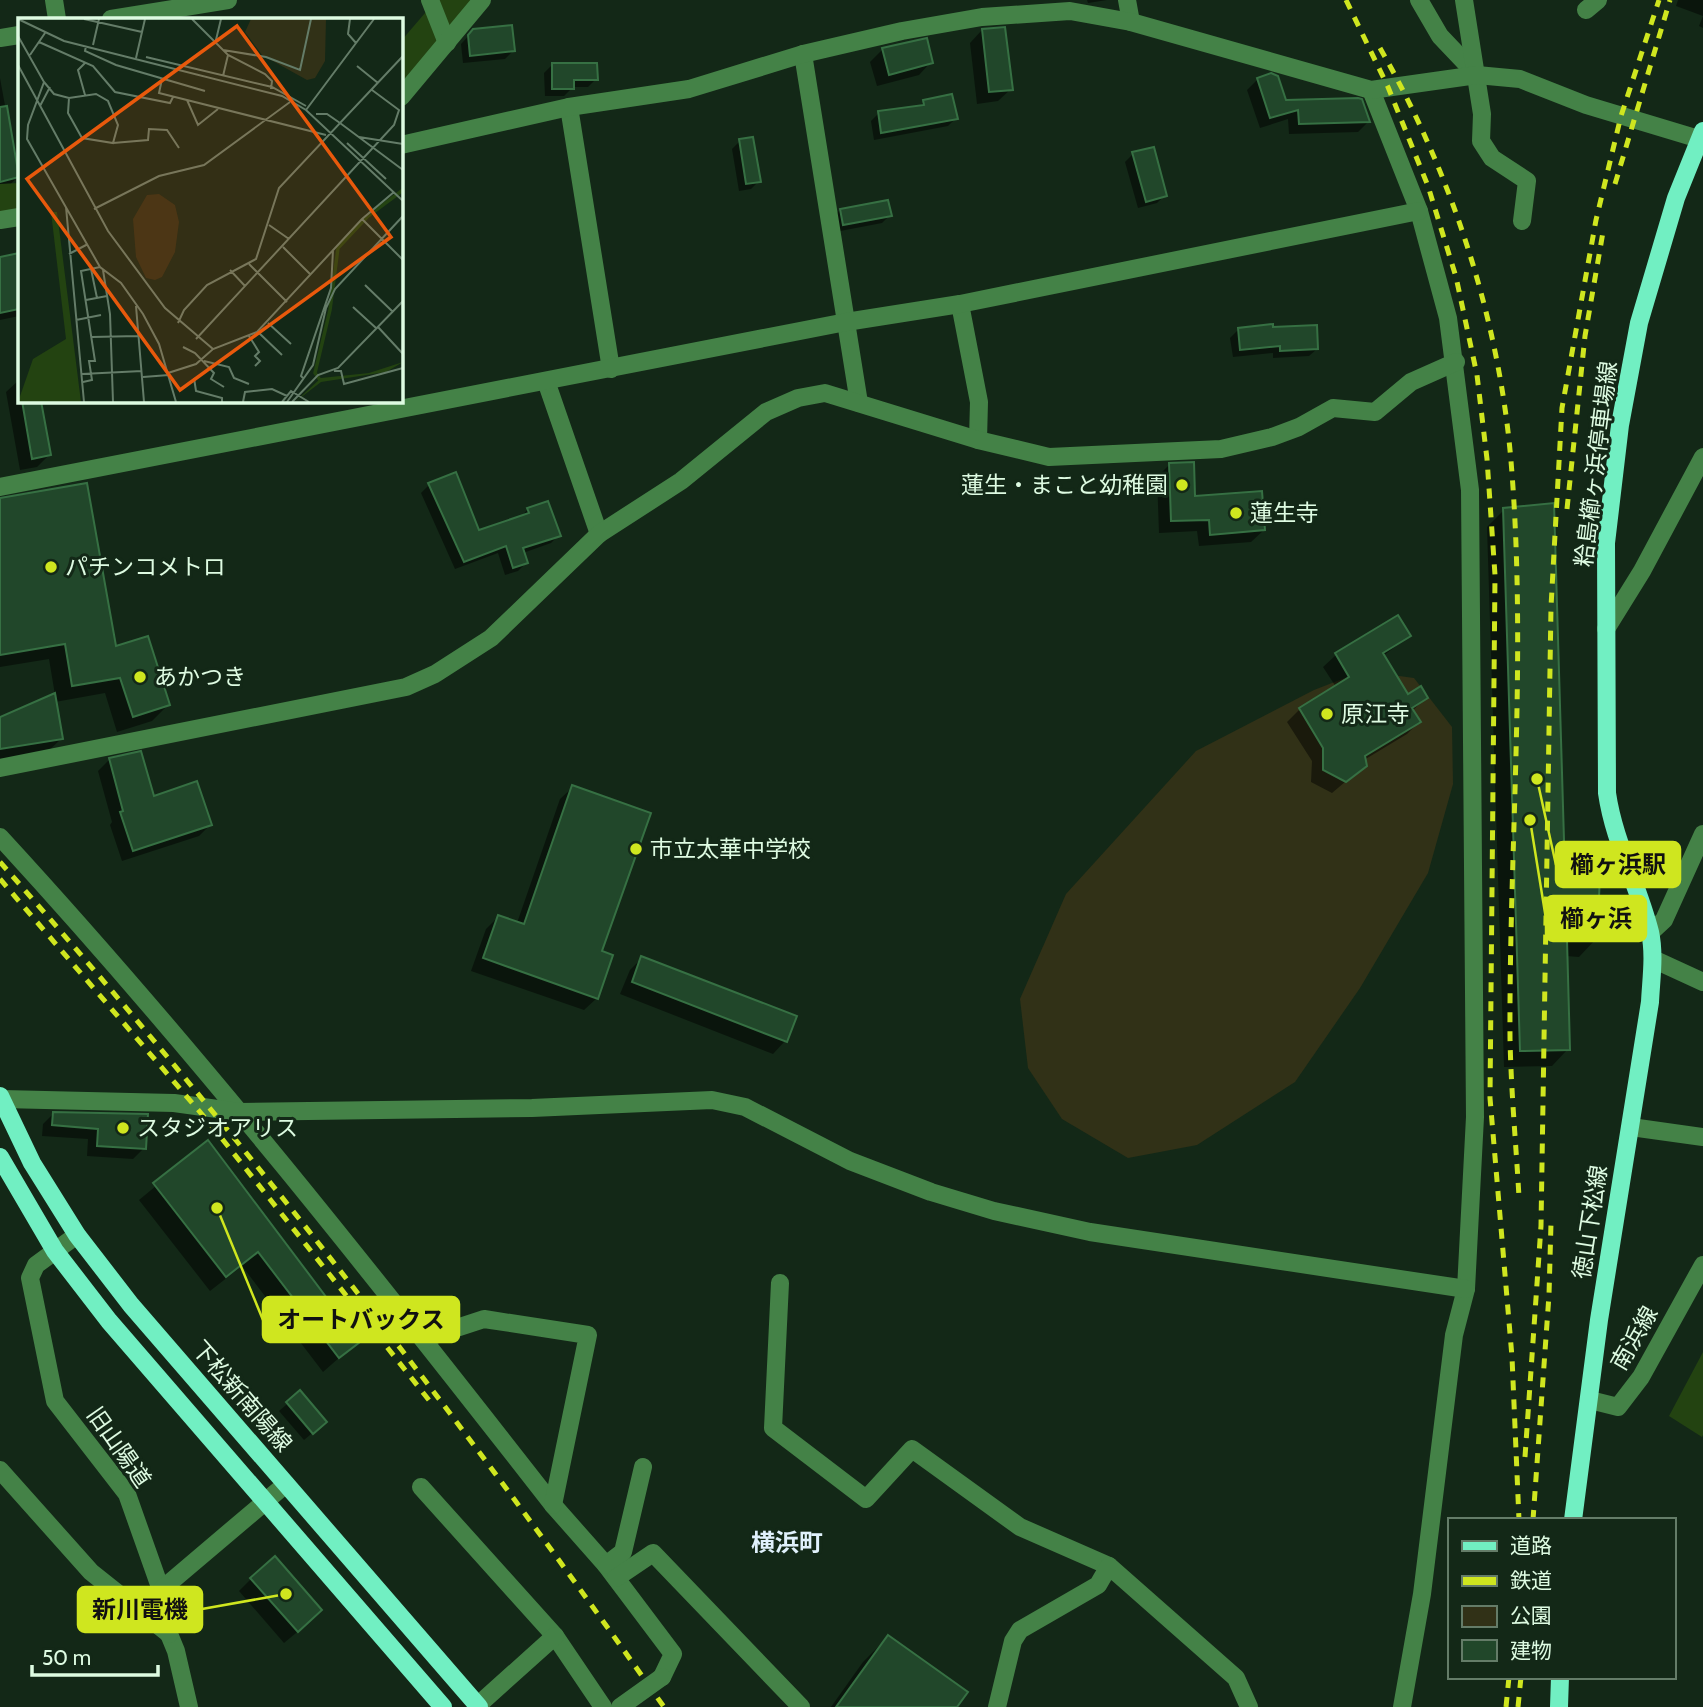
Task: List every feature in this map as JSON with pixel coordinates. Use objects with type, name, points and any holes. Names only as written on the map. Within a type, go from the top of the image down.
[{"type":"main road","name":"粭島櫛ヶ浜停車場線","points":[[1650,933],[1610,813],[1606,543],[1625,399],[1643,310],[1676,198],[1701,135]]},
{"type":"main road","name":"徳山下松線","points":[[1573,1518],[1599,1320],[1650,1002],[1653,959],[1650,933]]},
{"type":"main road","name":"下松新南陽線","points":[[1,1097],[32,1163],[77,1235],[131,1305],[478,1707]]},
{"type":"main road","points":[[0,1157],[55,1251],[109,1321],[443,1707]]},
{"type":"main road","points":[[1559,1707],[1560,1679]]},
{"type":"street","points":[[54,0],[57,18]]},
{"type":"street","points":[[117,18],[228,0]]},
{"type":"street","points":[[430,0],[447,43]]},
{"type":"street","points":[[402,96],[482,0]]},
{"type":"street","points":[[1127,0],[1131,22]]},
{"type":"street","points":[[1419,0],[1440,36],[1477,75]]},
{"type":"street","points":[[1464,0],[1482,114],[1482,141],[1492,158],[1527,181],[1522,221]]},
{"type":"street","points":[[402,145],[569,107],[689,89],[803,54],[980,8],[1069,6],[1371,90],[1477,75],[1520,79],[1586,105],[1701,135]]},
{"type":"street","points":[[0,38],[18,35]]},
{"type":"street","points":[[803,54],[859,403]]},
{"type":"street","points":[[1371,90],[1419,211],[1448,318],[1456,362],[1470,491],[1475,1116],[1466,1289],[1454,1335],[1422,1594],[1402,1707]]},
{"type":"street","points":[[569,107],[611,369]]},
{"type":"street","points":[[0,487],[846,322],[960,304],[1419,211]]},
{"type":"street","points":[[0,220],[18,217]]},
{"type":"street","points":[[960,304],[979,402],[978,440]]},
{"type":"street","points":[[0,768],[406,687],[435,674],[491,638],[599,534],[681,481],[766,412],[798,398],[825,393],[978,440],[1049,457],[1221,449],[1272,437],[1299,427],[1333,408],[1375,412],[1411,382],[1456,362]]},
{"type":"street","points":[[546,381],[599,534]]},
{"type":"street","points":[[1606,629],[1642,572],[1703,457]]},
{"type":"street","points":[[1650,933],[1664,920],[1703,834]]},
{"type":"street","points":[[0,838],[79,924],[239,1112],[553,1505],[611,1572],[673,1654],[662,1677],[620,1707]]},
{"type":"street","points":[[1653,959],[1703,982]]},
{"type":"street","points":[[1,1097],[174,1103],[239,1112],[533,1108],[712,1100],[745,1107],[850,1161],[931,1192],[994,1211],[1090,1232],[1466,1289]]},
{"type":"street","points":[[1631,1127],[1703,1137]]},
{"type":"street","name":"旧山陽道","points":[[77,1235],[36,1265],[30,1278],[55,1401],[127,1494],[161,1590],[183,1703]]},
{"type":"street","name":"南浜線","points":[[1590,1400],[1618,1407],[1641,1377],[1703,1265]]},
{"type":"street","points":[[780,1283],[773,1428],[866,1499],[912,1449],[1020,1527],[1109,1566],[1236,1678],[1249,1707]]},
{"type":"street","points":[[423,1339],[484,1319],[589,1335],[553,1505]]},
{"type":"street","points":[[611,1572],[623,1552],[643,1466]]},
{"type":"street","points":[[0,1470],[91,1572],[169,1634]]},
{"type":"street","points":[[161,1590],[286,1484]]},
{"type":"street","points":[[421,1487],[555,1636],[603,1707]]},
{"type":"street","points":[[611,1572],[653,1553],[801,1707]]},
{"type":"street","points":[[996,1707],[1013,1641],[1020,1630],[1098,1585],[1109,1566]]},
{"type":"street","points":[[478,1707],[555,1636]]},
{"type":"green space","points":[[1363,671],[1414,678],[1452,727],[1453,784],[1428,873],[1360,988],[1295,1082],[1197,1145],[1128,1158],[1062,1119],[1028,1068],[1020,999],[1066,894],[1196,751],[1314,690]]},
{"type":"shaded area","points":[[1703,1352],[1703,1435],[1702,1437],[1669,1416]]},
{"type":"building","points":[[512,25],[515,51],[470,56],[468,35],[473,29]]},
{"type":"building","points":[[1005,27],[1013,90],[989,92],[982,29]]},
{"type":"building","points":[[927,38],[933,63],[889,75],[882,48]]},
{"type":"building","points":[[552,63],[597,63],[598,80],[574,80],[574,89],[552,89]]},
{"type":"building","points":[[1271,73],[1278,76],[1286,100],[1362,99],[1370,122],[1299,124],[1298,110],[1270,118],[1257,78]]},
{"type":"building","points":[[952,94],[958,119],[881,133],[878,111],[924,105],[923,100]]},
{"type":"building","points":[[7,106],[18,177],[0,182],[0,107]]},
{"type":"building","points":[[753,137],[761,182],[746,184],[739,139]]},
{"type":"building","points":[[1154,147],[1167,196],[1146,202],[1132,152]]},
{"type":"building","points":[[888,200],[892,216],[843,225],[840,209]]},
{"type":"building","points":[[18,253],[18,309],[0,313],[0,257]]},
{"type":"building","points":[[1273,324],[1273,327],[1317,325],[1318,349],[1280,351],[1280,346],[1240,350],[1238,328]]},
{"type":"building","points":[[22,402],[41,402],[51,455],[32,459]]},
{"type":"building","points":[[1194,462],[1195,496],[1262,491],[1265,530],[1210,535],[1209,520],[1171,521],[1169,463]]},
{"type":"building","points":[[456,472],[479,530],[529,513],[527,508],[548,501],[561,536],[523,548],[528,563],[513,568],[506,546],[464,562],[428,483]]},
{"type":"building","name":"パチンコメトロ","points":[[87,483],[116,646],[148,636],[170,705],[133,717],[120,678],[72,686],[65,644],[0,655],[0,498]]},
{"type":"building","points":[[1554,503],[1565,874],[1600,875],[1597,941],[1567,940],[1570,1050],[1520,1051],[1503,508]]},
{"type":"building","points":[[1398,615],[1411,636],[1383,653],[1408,694],[1421,686],[1428,698],[1412,708],[1421,722],[1365,756],[1367,766],[1346,782],[1323,770],[1323,748],[1299,708],[1349,677],[1335,653]]},
{"type":"building","points":[[55,693],[63,739],[0,749],[0,717]]},
{"type":"building","points":[[141,751],[154,796],[197,781],[212,825],[133,851],[120,812],[123,811],[109,758]]},
{"type":"building","points":[[572,785],[651,813],[602,951],[613,955],[598,999],[483,958],[498,915],[524,924]]},
{"type":"building","points":[[641,956],[797,1016],[787,1042],[632,982]]},
{"type":"building","name":"スタジオアリス","points":[[53,1112],[148,1114],[146,1149],[97,1146],[98,1129],[52,1125]]},
{"type":"building","points":[[208,1140],[360,1342],[339,1358],[258,1252],[226,1277],[153,1183]]},
{"type":"building","points":[[300,1390],[327,1422],[313,1434],[286,1402]]},
{"type":"building","points":[[275,1556],[322,1610],[298,1632],[250,1578]]},
{"type":"building","points":[[888,1635],[968,1692],[957,1707],[836,1707]]},
{"type":"waterway","points":[[402,63],[456,0]]},
{"type":"waterway","points":[[0,199],[18,198]]},
{"type":"railway","points":[[1346,0],[1388,87],[1428,186],[1456,277],[1477,375],[1487,459],[1495,575],[1490,1098],[1512,1357],[1519,1518]]},
{"type":"railway","points":[[1525,1457],[1541,1226],[1551,607],[1562,408],[1596,220],[1621,116],[1659,0]]},
{"type":"railway","points":[[1615,184],[1670,0]]},
{"type":"railway","points":[[1380,48],[1429,145],[1468,247],[1483,300],[1505,407],[1516,533],[1517,677],[1510,1038],[1519,1197]]},
{"type":"railway","points":[[1567,509],[1585,336],[1603,232]]},
{"type":"railway","points":[[0,862],[175,1066],[344,1275],[426,1381],[664,1707]]},
{"type":"railway","points":[[0,879],[212,1126],[432,1404]]},
{"type":"railway","points":[[1533,1518],[1549,1295],[1551,1223]]},
{"type":"railway","points":[[1506,1707],[1509,1679]]},
{"type":"railway","points":[[1518,1707],[1521,1679]]},
{"type":"place","name":"蓮生・まこと幼稚園","points":[[1182,485]]},
{"type":"place","name":"蓮生寺","points":[[1236,513]]},
{"type":"place","name":"パチンコメトロ","points":[[51,567]]},
{"type":"place","name":"あかつき","points":[[140,677]]},
{"type":"place","name":"原江寺","points":[[1327,714]]},
{"type":"place","name":"櫛ヶ浜駅","points":[[1537,779]]},
{"type":"place","name":"櫛ヶ浜","points":[[1530,820]]},
{"type":"place","name":"市立太華中学校","points":[[636,849]]},
{"type":"place","name":"スタジオアリス","points":[[123,1128]]},
{"type":"place","name":"オートバックス","points":[[217,1208]]},
{"type":"place","name":"新川電機","points":[[286,1594]]},
{"type":"district","name":"横浜町","points":[[787,1543]]}]
